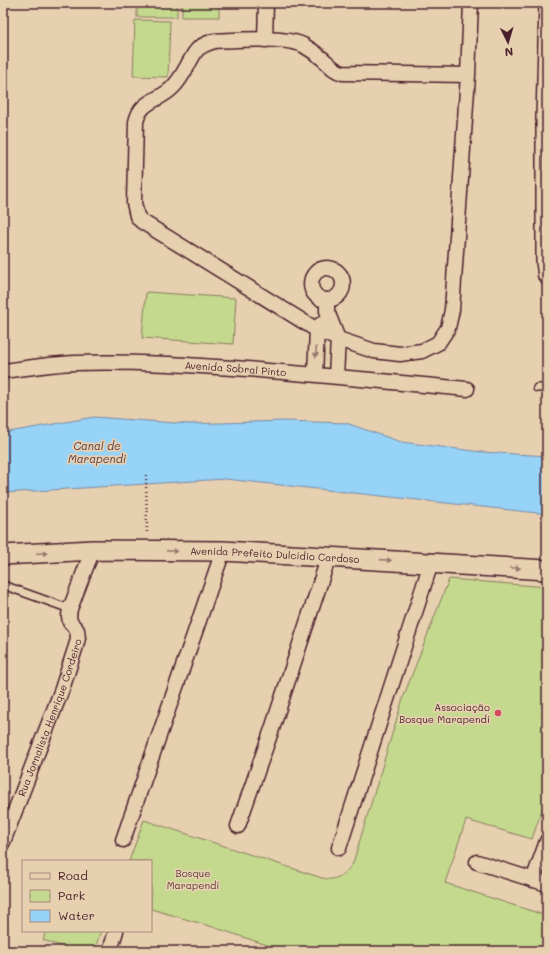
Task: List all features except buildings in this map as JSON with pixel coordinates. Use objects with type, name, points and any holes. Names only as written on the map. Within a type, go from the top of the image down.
[{"type":"street","points":[[265,40],[266,3]]},
{"type":"street","points":[[468,75],[343,73],[333,69],[322,58],[303,45],[288,41],[214,41],[206,44],[198,48],[181,78],[173,88],[147,104],[142,108],[138,115],[136,122],[134,203],[137,216],[141,221],[317,330],[338,339],[374,351],[400,354],[422,351],[438,343],[448,328],[452,310],[468,75],[471,3]]},
{"type":"street","points":[[315,374],[317,330],[327,306],[338,339],[336,376]]},
{"type":"street","name":"Avenida Sobral Pinto","points":[[3,372],[49,365],[124,362],[213,366],[315,374],[467,389]]},
{"type":"street","points":[[70,609],[93,550]]},
{"type":"street","name":"Avenida Prefeito Dulcídio Cardoso","points":[[3,555],[93,550],[223,551],[329,556],[547,570]]},
{"type":"street","points":[[123,840],[223,551]]},
{"type":"street","points":[[238,826],[272,729],[329,556]]},
{"type":"street","points":[[339,848],[430,563]]},
{"type":"street","name":"Rua Jornalista Henrique Cordeiro","points":[[3,842],[62,689],[76,646],[78,638],[76,630],[70,622],[70,609]]},
{"type":"street","points":[[534,880],[547,841]]},
{"type":"street","points":[[476,862],[547,884]]},
{"type":"street","points":[[110,951],[116,932]]},
{"type":"lane","points":[[543,3],[540,118],[540,262],[542,277],[547,283]]},
{"type":"lane","points":[[537,388],[547,388]]},
{"type":"lane","points":[[3,585],[70,609]]},
{"type":"path","points":[[146,474],[147,550]]},
{"type":"green space","points":[[137,3],[177,3],[177,17],[137,17]]},
{"type":"green space","points":[[182,3],[219,3],[219,17],[182,17]]},
{"type":"green space","points":[[135,20],[170,21],[168,77],[133,76]]},
{"type":"green space","points":[[146,292],[236,298],[233,344],[142,338]]},
{"type":"green space","name":"Bosque Marapendi","points":[[449,579],[547,587],[547,795],[532,839],[466,820],[445,883],[547,916],[547,951],[285,951],[213,927],[152,909],[152,860],[129,860],[144,820],[322,878],[336,878],[345,873],[353,863],[403,698]]},
{"type":"green space","points":[[46,932],[101,932],[94,951],[75,951],[43,940]]},
{"type":"water","name":"Canal de Marapendi","points":[[94,417],[189,424],[284,421],[346,423],[401,442],[482,452],[547,456],[547,514],[225,479],[3,493],[3,433]]},
{"type":"place","name":"Associação Bosque Marapendi","points":[[498,713]]}]
